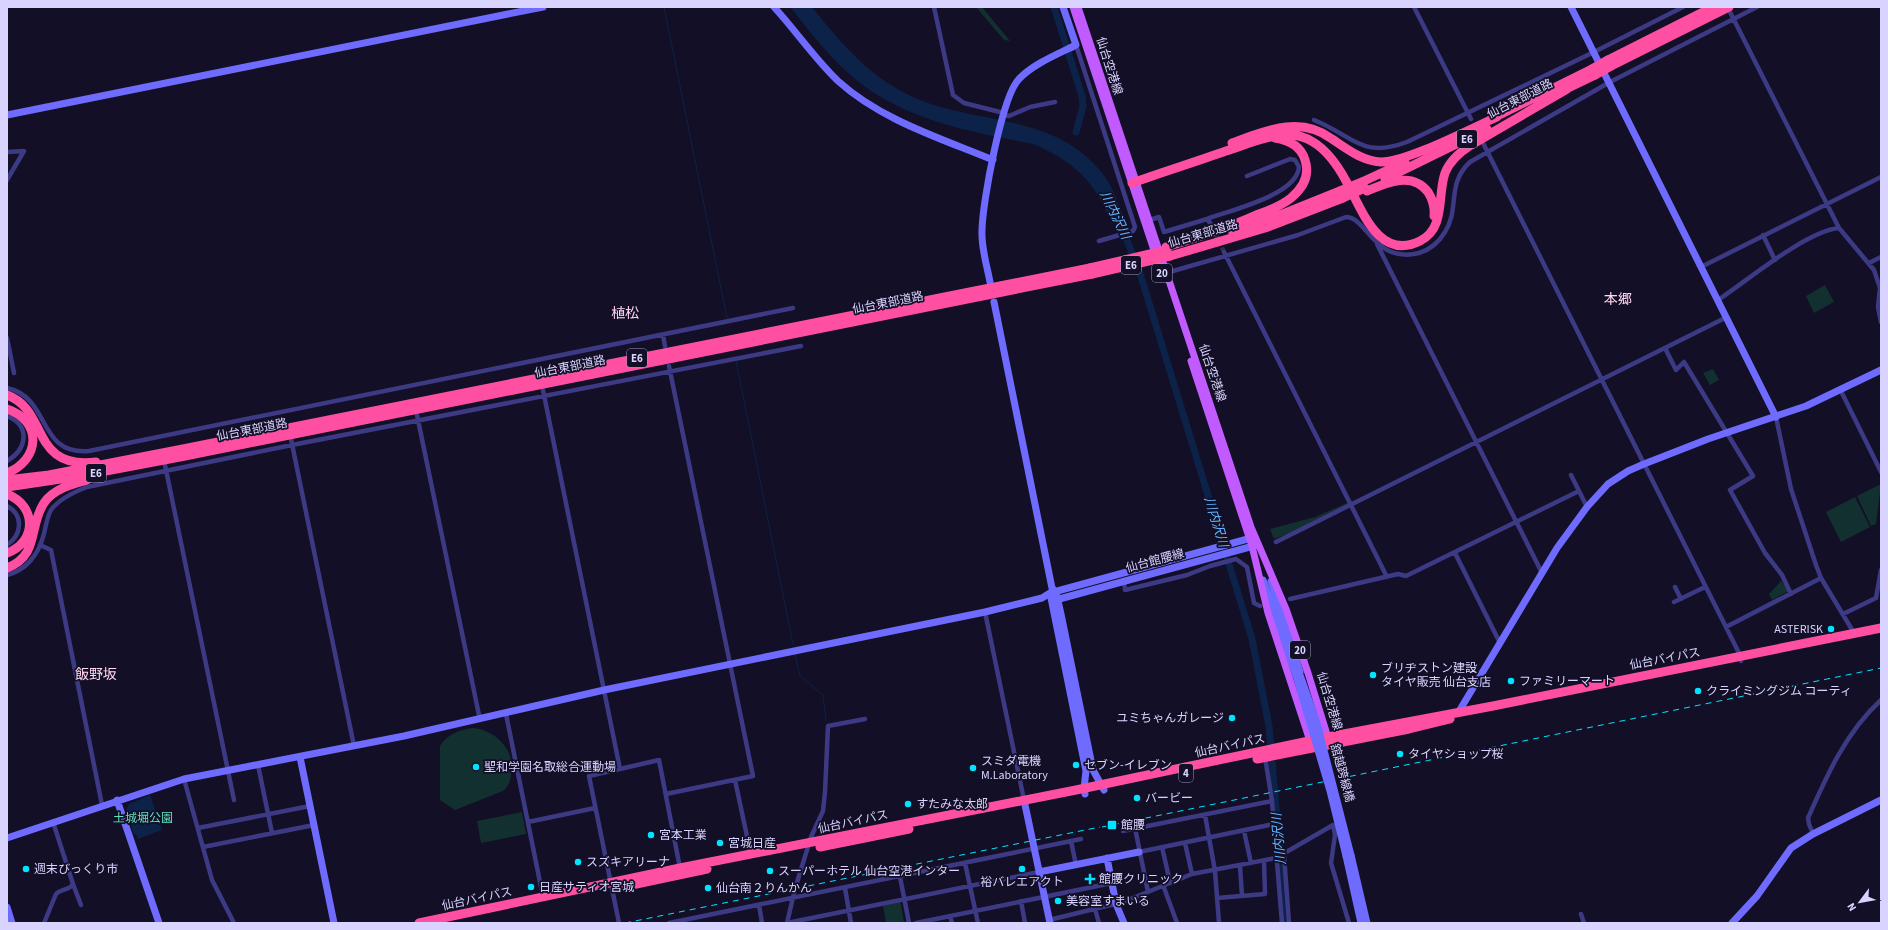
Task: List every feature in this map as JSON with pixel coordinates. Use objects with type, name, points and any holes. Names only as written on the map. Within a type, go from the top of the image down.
[{"type":"highway","name":"仙台東部道路","points":[[1365,187],[1497,117],[1593,72],[1713,7]]},
{"type":"highway","name":"仙台東部道路","points":[[1610,63],[1730,10]]},
{"type":"highway","name":"仙台東部道路","points":[[1091,271],[1137,257],[1223,242],[1297,216],[1439,153],[1567,88],[1593,72]]},
{"type":"highway","points":[[1133,179],[1288,134],[1308,140],[1319,146],[1329,155],[1338,168],[1359,210],[1372,229],[1381,237],[1392,243],[1402,245],[1413,244],[1424,239],[1435,226],[1439,213],[1444,178],[1448,166],[1457,155],[1476,142],[1567,88]]},
{"type":"highway","points":[[1133,179],[1289,126],[1312,128],[1325,134],[1360,157],[1385,162],[1411,155],[1497,117]]},
{"type":"highway","points":[[1277,129],[1305,134],[1318,140],[1329,149],[1342,166],[1371,221],[1388,236],[1399,240],[1416,238],[1425,232],[1431,223],[1434,212],[1433,200],[1426,190],[1415,182],[1394,181],[1365,187]]},
{"type":"highway","points":[[1168,251],[1276,207],[1295,195],[1307,174],[1303,155],[1291,143],[1270,138]]},
{"type":"highway","name":"仙台東部道路","points":[[7,487],[74,477],[184,453],[1091,271],[1168,251],[1342,197]]},
{"type":"highway","points":[[7,395],[19,401],[28,410],[49,449],[66,459],[92,462],[184,453]]},
{"type":"highway","points":[[7,409],[26,420],[31,428],[33,439],[32,449],[25,461],[7,473]]},
{"type":"highway","points":[[7,568],[19,562],[27,553],[32,544],[41,508],[47,499],[56,492],[78,482],[184,453]]},
{"type":"highway","name":"仙台東部道路","points":[[7,480],[49,475],[184,453]]},
{"type":"highway","points":[[7,494],[18,500],[26,509],[30,528],[21,545],[7,553]]},
{"type":"highway","name":"仙台バイパス","points":[[1329,741],[1741,659],[1881,628]]},
{"type":"highway","name":"仙台バイパス","points":[[440,923],[611,886],[1271,754],[1458,713],[1881,633]]},
{"type":"highway","name":"仙台バイパス","points":[[419,923],[611,886],[680,868],[808,846]]},
{"type":"main road","name":"仙台空港線","points":[[1073,7],[1133,179],[1254,541],[1265,558],[1308,673],[1329,741]]},
{"type":"main road","name":"仙台空港線","points":[[1078,7],[1133,179],[1150,220],[1254,541],[1256,560],[1268,613],[1311,745]]},
{"type":"street","points":[[7,115],[543,7]]},
{"type":"street","points":[[774,7],[830,72],[865,102],[884,113],[993,160]]},
{"type":"street","points":[[934,7],[953,95],[964,103],[1009,116],[1030,107],[1055,102]]},
{"type":"street","points":[[1064,7],[1075,46],[1135,227],[1132,231],[1099,241]]},
{"type":"street","points":[[1414,7],[1471,119]]},
{"type":"street","points":[[1571,7],[1610,82],[1776,417],[1793,496],[1821,578],[1854,633]]},
{"type":"street","points":[[1314,120],[1367,147],[1378,149],[1390,148],[1408,142],[1683,7]]},
{"type":"street","points":[[1377,244],[1395,253],[1409,254],[1424,251],[1435,244],[1445,233],[1448,226],[1458,176],[1470,162],[1610,82],[1757,7]]},
{"type":"street","points":[[1730,10],[1839,228],[1874,270],[1880,288],[1878,307],[1881,322]]},
{"type":"street","points":[[990,282],[981,232],[984,202],[1009,94],[1018,80],[1028,72],[1075,46]]},
{"type":"street","points":[[1483,143],[1741,659]]},
{"type":"street","points":[[7,152],[24,151],[7,180]]},
{"type":"street","points":[[1150,220],[1159,217],[1164,232],[1208,219],[1273,195],[1284,189],[1296,177],[1299,167],[1295,160],[1290,160],[1247,176]]},
{"type":"street","points":[[1701,267],[1881,177]]},
{"type":"street","points":[[1166,273],[1226,254],[1298,235],[1346,216],[1356,220],[1377,244],[1542,573]]},
{"type":"street","points":[[1208,219],[1211,224]]},
{"type":"street","points":[[1718,300],[1775,260],[1821,232],[1839,228]]},
{"type":"street","points":[[1763,235],[1775,260]]},
{"type":"street","points":[[1226,254],[1387,577]]},
{"type":"street","points":[[1869,263],[1881,257]]},
{"type":"street","points":[[994,302],[1054,595],[1092,770],[1103,787]]},
{"type":"street","points":[[7,388],[17,391],[31,401],[57,443],[72,450],[89,451],[793,308]]},
{"type":"street","points":[[1276,542],[1727,317]]},
{"type":"street","points":[[663,335],[665,346]]},
{"type":"street","points":[[7,338],[14,373]]},
{"type":"street","points":[[7,575],[30,563],[40,545],[48,517],[52,509],[72,494],[87,487],[166,468],[543,392],[669,368],[800,346]]},
{"type":"street","points":[[1665,348],[1675,368],[1684,362],[1728,432],[1753,476],[1730,490],[1765,553],[1782,575],[1791,594]]},
{"type":"street","points":[[666,794],[753,776],[669,368]]},
{"type":"street","points":[[1458,713],[1557,548],[1587,507],[1608,484],[1628,471],[1644,464],[1728,432],[1806,406],[1881,370]]},
{"type":"street","points":[[1840,389],[1881,472]]},
{"type":"street","points":[[543,392],[620,769]]},
{"type":"street","points":[[7,416],[20,425],[24,438],[21,449],[7,461]]},
{"type":"street","points":[[417,418],[480,720]]},
{"type":"street","points":[[291,442],[354,746]]},
{"type":"street","points":[[166,468],[234,800]]},
{"type":"street","points":[[1571,475],[1587,507]]},
{"type":"street","points":[[1290,599],[1398,574],[1406,576],[1579,491]]},
{"type":"street","points":[[7,506],[17,515],[20,526],[14,540],[7,545]]},
{"type":"street","name":"仙台館腰線","points":[[1054,595],[1124,581],[1254,541]]},
{"type":"street","points":[[40,545],[51,550],[102,805]]},
{"type":"street","points":[[1455,553],[1500,643]]},
{"type":"street","name":"仙台館腰線","points":[[1054,595],[1208,555]]},
{"type":"street","points":[[1265,558],[1298,676]]},
{"type":"street","points":[[1124,581],[1125,590],[1187,575],[1234,559],[1241,561],[1247,567],[1254,603],[1260,606]]},
{"type":"street","points":[[1256,560],[1298,676]]},
{"type":"street","points":[[1843,614],[1876,598],[1880,583],[1881,570]]},
{"type":"street","points":[[1726,627],[1821,578]]},
{"type":"street","points":[[1675,587],[1681,599]]},
{"type":"street","points":[[1674,602],[1705,587]]},
{"type":"street","points":[[7,838],[117,800],[184,779],[480,720],[604,690],[985,612],[1054,595]]},
{"type":"street","points":[[1054,595],[1086,771],[1084,791]]},
{"type":"street","points":[[985,612],[1049,922],[1116,904],[1192,874],[1240,866],[1280,856],[1333,825],[1335,835],[1331,863],[1349,923]]},
{"type":"street","name":"舘越跨線橋","points":[[1298,676],[1317,723],[1349,856]]},
{"type":"street","points":[[1813,834],[1808,818],[1826,778],[1852,731],[1881,700]]},
{"type":"street","points":[[506,714],[543,898]]},
{"type":"street","points":[[865,719],[828,726],[825,792],[822,811],[808,846],[787,923],[1274,824]]},
{"type":"street","points":[[1271,754],[1274,824],[1290,923]]},
{"type":"street","points":[[300,757],[334,923]]},
{"type":"street","points":[[619,923],[589,776],[659,760],[680,868]]},
{"type":"street","points":[[258,765],[272,833]]},
{"type":"street","points":[[184,779],[212,880],[234,923]]},
{"type":"street","points":[[735,780],[751,855]]},
{"type":"street","points":[[117,800],[159,923]]},
{"type":"street","points":[[1123,831],[1272,800]]},
{"type":"street","points":[[1732,923],[1757,896],[1791,848],[1813,834],[1881,800]]},
{"type":"street","points":[[198,828],[310,806]]},
{"type":"street","points":[[528,822],[596,808]]},
{"type":"street","points":[[1205,815],[1215,871],[1219,923]]},
{"type":"street","points":[[53,822],[81,905]]},
{"type":"street","points":[[202,847],[314,825]]},
{"type":"street","points":[[1134,828],[1148,892]]},
{"type":"street","points":[[1244,831],[1251,863]]},
{"type":"street","points":[[669,923],[965,864],[1081,839]]},
{"type":"street","points":[[1071,841],[1076,865]]},
{"type":"street","points":[[1185,843],[1192,874]]},
{"type":"street","points":[[1162,847],[1170,882]]},
{"type":"street","points":[[1280,856],[1282,923]]},
{"type":"street","points":[[1349,856],[1361,923]]},
{"type":"street","points":[[1349,856],[1367,923]]},
{"type":"street","points":[[1107,858],[1116,904],[1124,923]]},
{"type":"street","points":[[1217,898],[1265,894],[1264,861]]},
{"type":"street","points":[[965,864],[978,923]]},
{"type":"street","points":[[1240,866],[1242,896]]},
{"type":"street","points":[[900,877],[910,923]]},
{"type":"street","points":[[916,923],[927,922],[975,910],[1112,882]]},
{"type":"street","points":[[44,923],[58,891],[71,887],[73,884]]},
{"type":"street","points":[[1163,885],[1177,923]]},
{"type":"street","points":[[845,888],[851,923]]},
{"type":"street","points":[[1021,901],[1025,923]]},
{"type":"street","points":[[759,905],[762,923]]},
{"type":"street","points":[[7,907],[12,923]]},
{"type":"street","points":[[1095,909],[1100,923]]},
{"type":"street","points":[[1581,914],[1584,923]]},
{"type":"street","points":[[824,916],[825,923]]},
{"type":"street","points":[[950,916],[952,923]]},
{"type":"green space","points":[[976,7],[982,7],[1010,41],[1004,40]]},
{"type":"green space","points":[[1825,285],[1834,302],[1814,313],[1806,296]]},
{"type":"green space","points":[[1713,369],[1719,380],[1710,385],[1703,373]]},
{"type":"green space","points":[[1881,484],[1876,524],[1871,526],[1857,496]]},
{"type":"green space","points":[[1855,497],[1870,527],[1841,542],[1826,512]]},
{"type":"green space","points":[[1347,503],[1348,504],[1293,532],[1274,539],[1270,529],[1315,517]]},
{"type":"green space","points":[[1781,581],[1788,590],[1772,600],[1769,594]]},
{"type":"green space","name":"聖和学園名取総合運動場","points":[[474,728],[490,733],[508,750],[512,766],[510,780],[503,791],[455,810],[440,800],[440,746],[450,735]]},
{"type":"green space","points":[[522,812],[526,834],[481,843],[477,821]]},
{"type":"green space","points":[[899,902],[901,904],[904,923],[886,923],[883,906]]},
{"type":"water","points":[[790,7],[812,7],[845,46],[869,69],[897,89],[913,97],[963,113],[1014,123],[1038,130],[1062,140],[1083,154],[1107,179],[1125,220],[1116,222],[1112,219],[1098,195],[1085,178],[1070,164],[1043,148],[1033,144],[983,134],[934,121],[887,101],[846,71],[817,40]]},
{"type":"water","name":"土城堀公園","points":[[150,795],[162,830],[138,839],[136,834],[134,835],[126,810],[129,804]]},
{"type":"waterway","points":[[664,7],[727,318]]},
{"type":"waterway","name":"川内沢川","points":[[1054,7],[1082,96],[1083,106],[1076,132]]},
{"type":"waterway","name":"川内沢川","points":[[1116,213],[1139,270],[1252,639],[1269,726],[1286,923]]},
{"type":"waterway","points":[[736,361],[793,644]]},
{"type":"waterway","points":[[795,654],[800,676],[823,695],[826,721]]},
{"type":"tunnel","points":[[1211,224],[1224,252]]},
{"type":"railway","points":[[1102,827],[1881,668]]},
{"type":"railway","points":[[625,923],[1100,827]]},
{"type":"place","name":"ASTERISK","points":[[1831,629]]},
{"type":"place","name":"ブリヂストン建設 タイヤ販売 仙台支店","points":[[1373,675]]},
{"type":"place","name":"ファミリーマート","points":[[1511,681]]},
{"type":"place","name":"クライミングジム コーティ","points":[[1698,691]]},
{"type":"place","name":"ユミちゃんガレージ","points":[[1232,718]]},
{"type":"place","name":"タイヤショップ桜","points":[[1400,754]]},
{"type":"place","name":"セブン-イレブン","points":[[1076,765]]},
{"type":"place","name":"聖和学園名取総合運動場","points":[[476,767]]},
{"type":"place","name":"スミダ電機 M.Laboratory","points":[[973,768]]},
{"type":"place","name":"バービー","points":[[1137,798]]},
{"type":"place","name":"すたみな太郎","points":[[908,804]]},
{"type":"place","name":"館腰","points":[[1112,825]]},
{"type":"place","name":"宮本工業","points":[[651,835]]},
{"type":"place","name":"宮城日産","points":[[720,843]]},
{"type":"place","name":"スズキアリーナ","points":[[578,862]]},
{"type":"place","name":"週末びっくり市","points":[[26,869]]},
{"type":"place","name":"裕バレエアクト","points":[[1022,869]]},
{"type":"place","name":"スーパーホテル 仙台空港インター","points":[[770,871]]},
{"type":"place","name":"館腰クリニック","points":[[1090,879]]},
{"type":"place","name":"日産サティオ宮城","points":[[531,887]]},
{"type":"place","name":"仙台南２りんかん","points":[[708,888]]},
{"type":"place","name":"美容室すまいる","points":[[1058,901]]},
{"type":"district","name":"本郷","points":[[1618,300]]},
{"type":"district","name":"植松","points":[[625,314]]},
{"type":"district","name":"飯野坂","points":[[96,675]]}]
